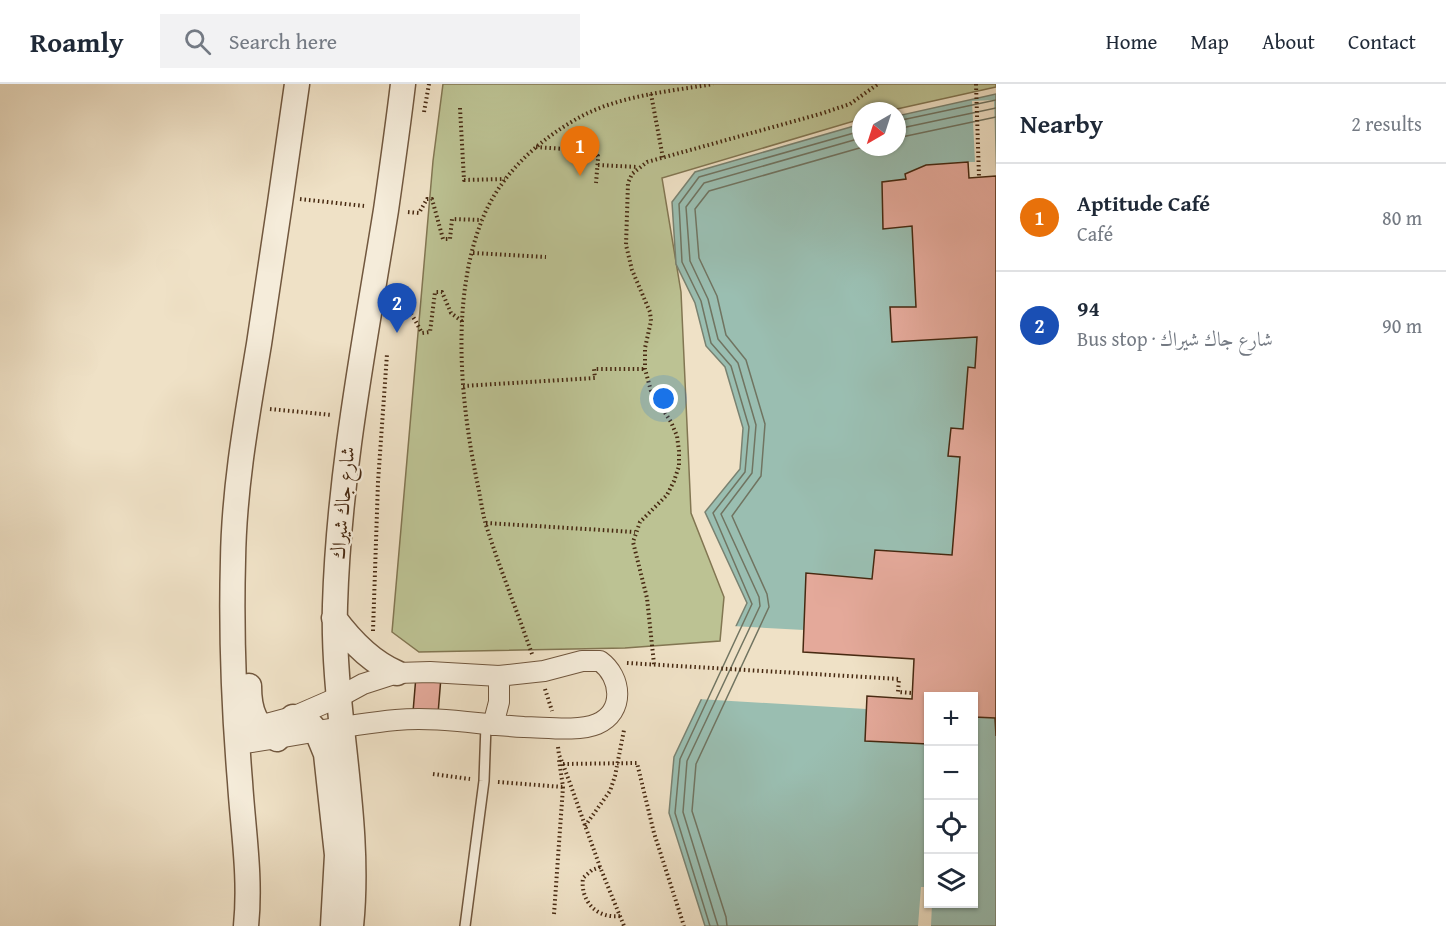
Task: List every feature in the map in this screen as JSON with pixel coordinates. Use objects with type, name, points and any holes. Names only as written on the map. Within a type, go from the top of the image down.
[{"type":"street","points":[[246,926],[253,735],[233,561],[237,491],[297,84]]},
{"type":"street","name":"شارع جاك شيراك","points":[[351,926],[355,872],[341,728],[334,618],[339,521],[351,417],[404,84]]},
{"type":"street","points":[[334,618],[356,645],[397,674]]},
{"type":"street","points":[[582,661],[600,661],[607,666],[616,679],[618,696],[611,712],[598,724],[589,727],[490,725],[411,719],[317,732],[253,735],[363,684],[397,674],[414,672],[499,676],[539,672],[582,661]]},
{"type":"street","points":[[490,725],[500,702],[499,676]]},
{"type":"street","points":[[293,717],[310,724],[317,732],[326,754],[336,845],[337,886],[333,926]]},
{"type":"lane","points":[[465,926],[490,725]]},
{"type":"path","points":[[423,119],[429,84]]},
{"type":"path","points":[[554,914],[563,787],[558,728],[486,523],[472,457],[463,386],[467,274],[482,220],[506,179],[535,147],[574,120],[606,106],[651,94],[713,84]]},
{"type":"path","points":[[878,84],[850,104],[647,162],[632,174],[628,183],[625,232],[630,264],[650,312],[651,321],[645,348],[645,369],[651,391],[677,436],[679,451],[679,466],[667,495],[647,514],[635,532],[633,542],[647,598],[654,664],[899,679],[898,692],[912,693]]},
{"type":"path","points":[[976,84],[979,177]]},
{"type":"path","points":[[651,94],[663,158]]},
{"type":"path","points":[[460,108],[464,180],[506,179]]},
{"type":"path","points":[[535,147],[593,151],[598,156],[597,183]]},
{"type":"path","points":[[598,165],[639,167]]},
{"type":"path","points":[[293,198],[365,206]]},
{"type":"path","points":[[400,210],[419,213],[427,199],[432,199],[443,238],[450,239],[452,219],[482,220]]},
{"type":"path","points":[[405,222],[408,212]]},
{"type":"path","points":[[473,253],[546,257]]},
{"type":"path","points":[[390,306],[391,294],[409,310],[422,333],[430,332],[435,292],[442,292],[451,313],[464,322]]},
{"type":"path","points":[[374,635],[372,624],[378,482],[387,353]]},
{"type":"path","points":[[463,386],[595,378],[594,369],[645,369]]},
{"type":"path","points":[[249,407],[351,417]]},
{"type":"path","points":[[486,523],[635,532]]},
{"type":"path","points":[[585,826],[610,791],[615,776],[627,716],[618,696]]},
{"type":"path","points":[[559,755],[624,926]]},
{"type":"path","points":[[563,764],[637,763],[654,833],[684,926]]},
{"type":"path","points":[[600,867],[592,870],[583,878],[583,894],[595,911],[611,918],[620,916]]},
{"type":"green space","points":[[443,84],[996,84],[996,87],[906,107],[906,102],[852,102],[852,122],[662,178],[681,292],[691,513],[724,597],[720,641],[625,648],[419,652],[392,632],[433,161]]},
{"type":"water","points":[[996,94],[996,926],[705,926],[669,813],[674,757],[747,603],[705,512],[740,469],[743,428],[725,367],[706,346],[695,303],[676,264],[672,202],[695,172],[852,127],[852,156],[906,156],[906,114]]},
{"type":"pier","points":[[994,100],[996,176],[969,178],[968,162],[975,162],[972,101]]},
{"type":"pier","points":[[732,626],[804,630],[803,652],[914,659],[912,699],[867,696],[866,709],[698,699]]},
{"type":"pier","points":[[921,887],[924,887],[924,908],[932,908],[931,926],[918,926]]},
{"type":"building","points":[[968,162],[969,178],[996,176],[996,736],[995,718],[978,717],[978,692],[924,692],[924,744],[865,741],[867,696],[912,699],[914,659],[803,652],[806,573],[872,579],[875,550],[952,555],[960,457],[948,456],[951,428],[963,429],[968,367],[975,368],[977,337],[892,342],[890,307],[916,307],[912,226],[883,229],[882,182],[906,179],[905,174],[926,165]]},
{"type":"building","points":[[417,664],[442,665],[437,726],[412,724]]},
{"type":"place","name":"Aptitude Café","points":[[580,176]]},
{"type":"place","name":"94","points":[[397,333]]}]
